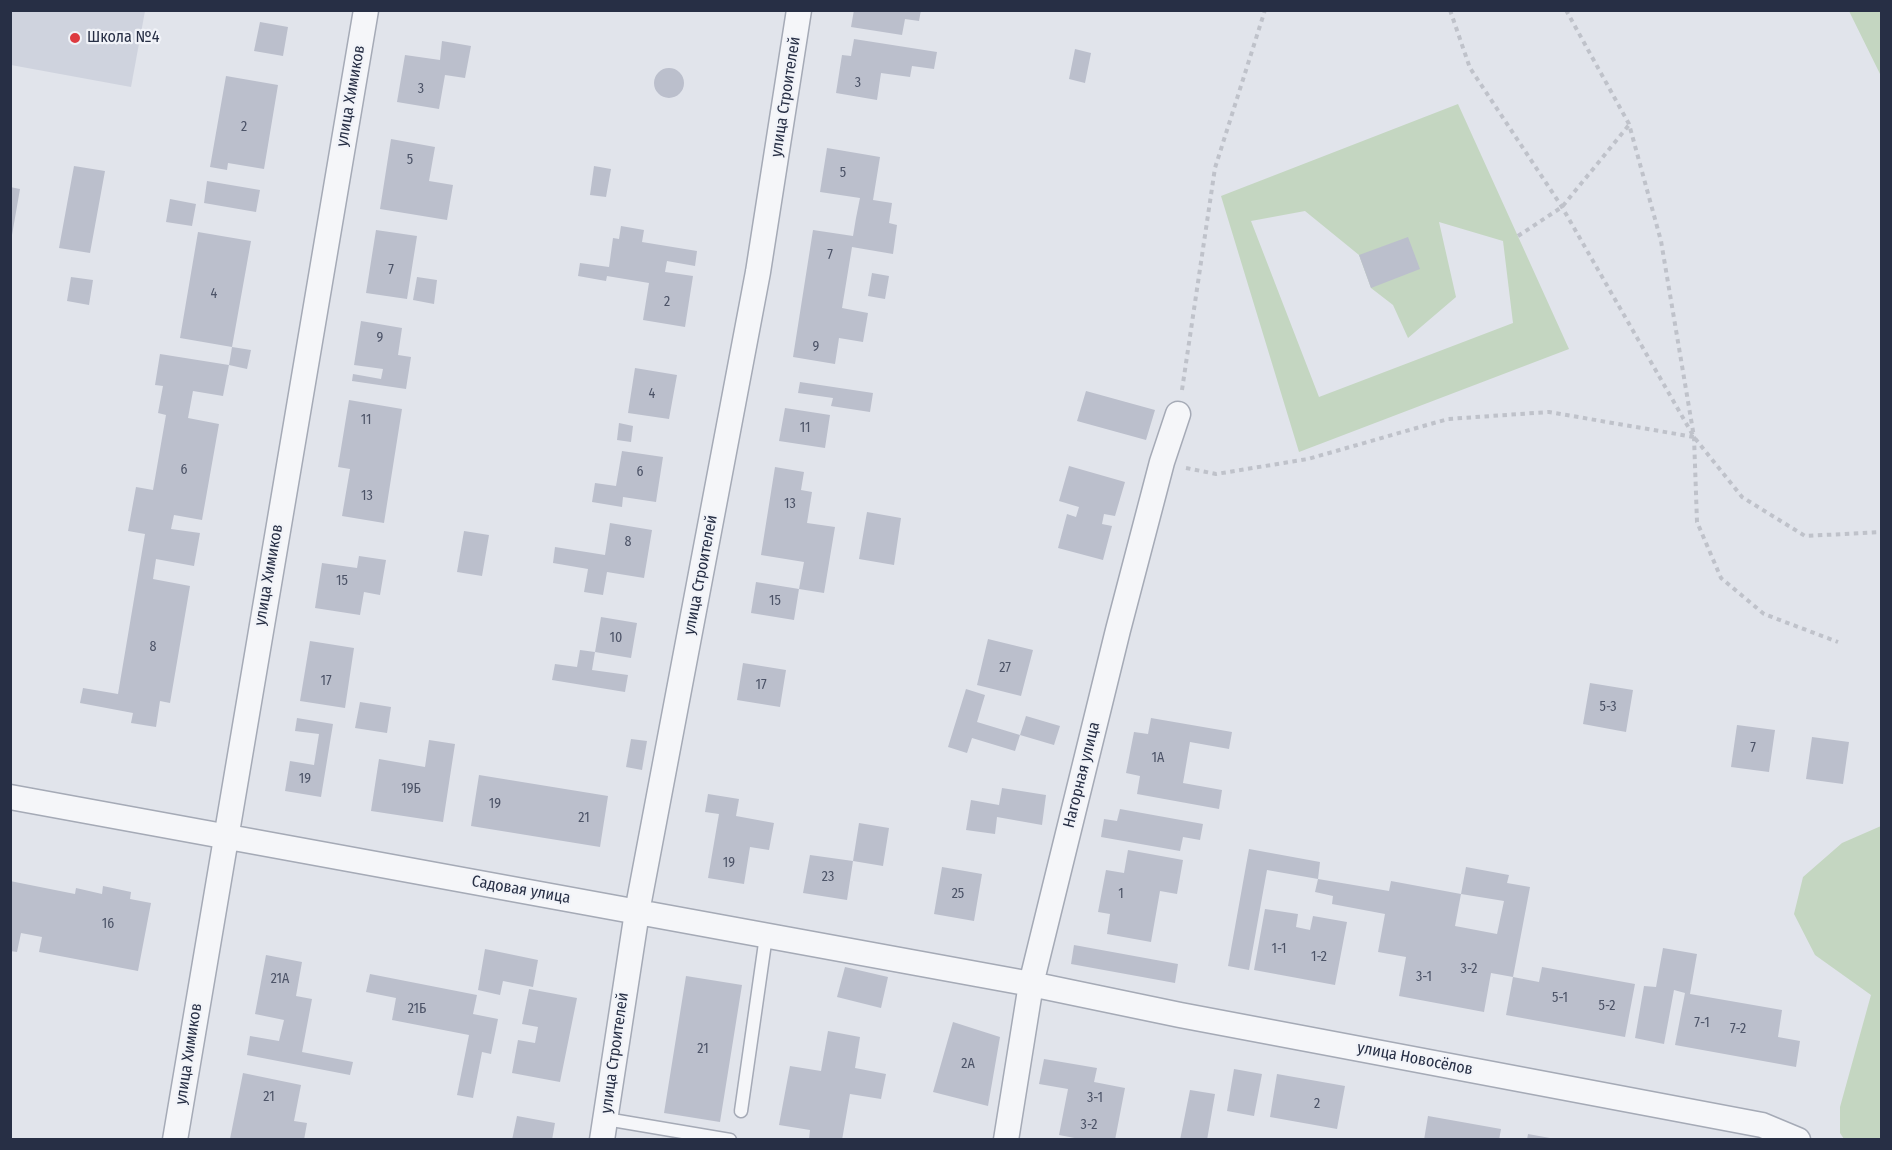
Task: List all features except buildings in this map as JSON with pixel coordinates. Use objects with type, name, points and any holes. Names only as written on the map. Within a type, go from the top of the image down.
[{"type":"street","name":"улица Химиков","points":[[175,1140],[366,10]]},
{"type":"street","name":"улица Строителей","points":[[604,1129],[637,912],[758,272],[799,10]]},
{"type":"street","name":"Нагорная улица","points":[[1006,1140],[1031,984],[1118,630],[1162,462],[1178,414]]},
{"type":"street","name":"Садовая улица","points":[[10,797],[1031,984]]},
{"type":"street","name":"улица Новосёлов","points":[[1031,984],[1180,1015],[1762,1125],[1798,1140]]},
{"type":"lane","points":[[741,1112],[766,936]]},
{"type":"lane","points":[[604,1129],[730,1140]]},
{"type":"path","points":[[1178,414],[1215,168],[1265,10]]},
{"type":"path","points":[[1450,10],[1470,68],[1562,207],[1694,437],[1742,496],[1805,536],[1881,532]]},
{"type":"path","points":[[1566,10],[1629,124],[1661,241],[1694,437],[1697,522],[1721,578],[1764,614],[1838,642]]},
{"type":"path","points":[[1518,236],[1562,207],[1629,124]]},
{"type":"path","points":[[1162,462],[1216,474],[1308,459],[1448,419],[1549,412],[1694,437]]},
{"type":"shaded area","name":"Школа №4","points":[[10,11],[145,11],[131,87],[11,65]]},
{"type":"green space","points":[[1849,11],[1881,11],[1881,76]]},
{"type":"green space","points":[[1458,104],[1569,349],[1299,452],[1221,196]],"holes":[[[1305,211],[1359,255],[1371,288],[1393,305],[1408,338],[1456,297],[1439,222],[1503,241],[1513,323],[1319,397],[1251,221]]]},
{"type":"green space","points":[[1881,826],[1881,1139],[1844,1139],[1840,1133],[1840,1107],[1871,995],[1815,955],[1794,914],[1803,877],[1842,843]]},
{"type":"place","name":"Школа №4","points":[[75,38]]}]
